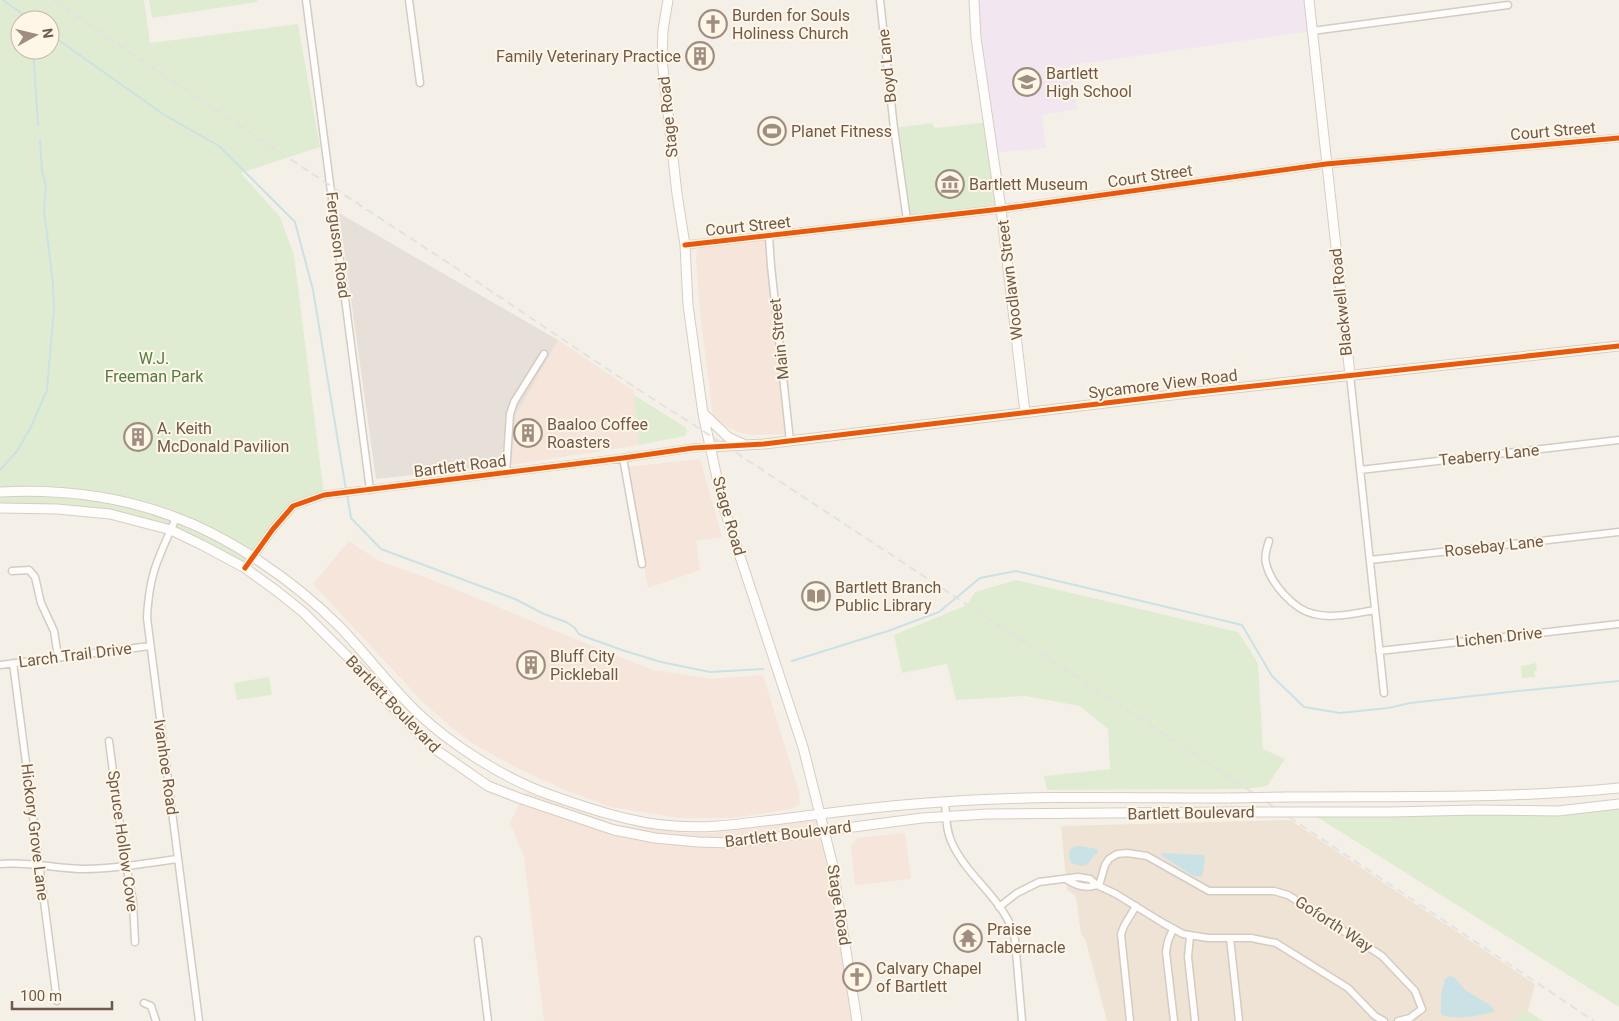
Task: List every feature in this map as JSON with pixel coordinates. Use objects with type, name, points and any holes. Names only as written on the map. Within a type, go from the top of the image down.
[{"type":"main road","name":"Stage Road","points":[[668,0],[663,30],[662,59],[677,194],[685,245],[688,305],[703,414],[723,505],[803,746],[821,814],[834,876],[857,1021]]},
{"type":"main road","name":"Woodlawn Street","points":[[974,0],[976,38],[1001,209],[1025,412]]},
{"type":"main road","name":"Blackwell Road","points":[[1308,0],[1350,375]]},
{"type":"main road","name":"Sycamore View Road","points":[[710,447],[790,441],[1025,412],[1619,346]]},
{"type":"main road","points":[[703,414],[728,437],[745,445]]},
{"type":"main road","name":"Bartlett Boulevard","points":[[0,492],[74,493],[131,504],[176,518],[253,556],[311,599],[358,646],[419,715],[452,742],[522,783],[617,816],[673,826],[713,826],[945,801],[1055,798],[1490,796],[1619,788]]},
{"type":"main road","name":"Bartlett Boulevard","points":[[0,508],[94,512],[171,530],[246,568],[303,612],[366,675],[389,703],[432,747],[488,786],[614,830],[655,838],[731,843],[922,818],[987,814],[1558,811],[1619,804]]},
{"type":"main road","points":[[303,612],[311,599]]},
{"type":"main road","points":[[389,703],[398,693]]},
{"type":"street","name":"Ferguson Road","points":[[306,0],[370,490]]},
{"type":"street","points":[[409,0],[420,83]]},
{"type":"street","name":"Boyd Lane","points":[[880,0],[894,128],[907,220]]},
{"type":"street","points":[[1312,31],[1508,5]]},
{"type":"street","name":"Court Street","points":[[685,245],[1001,209],[1326,164],[1619,138]]},
{"type":"street","name":"Main Street","points":[[769,236],[790,441]]},
{"type":"street","points":[[506,473],[510,414],[514,402],[544,354]]},
{"type":"street","name":"Blackwell Road","points":[[1350,375],[1384,692]]},
{"type":"street","name":"Teaberry Lane","points":[[1360,470],[1619,440]]},
{"type":"street","name":"Bartlett Road","points":[[246,568],[273,529],[293,506],[324,495],[710,447]]},
{"type":"street","points":[[623,458],[642,564]]},
{"type":"street","name":"Ivanhoe Road","points":[[176,518],[160,555],[149,591],[148,618],[150,646],[199,1021]]},
{"type":"street","name":"Rosebay Lane","points":[[1370,560],[1619,532]]},
{"type":"street","points":[[1268,541],[1265,562],[1272,580],[1286,597],[1298,606],[1312,614],[1321,615],[1375,610]]},
{"type":"street","points":[[12,571],[29,570],[35,577],[41,603],[55,634],[58,657]]},
{"type":"street","name":"Lichen Drive","points":[[1379,651],[1619,624]]},
{"type":"street","name":"Larch Trail Drive","points":[[0,664],[150,646]]},
{"type":"street","name":"Hickory Grove Lane","points":[[13,663],[56,1001]]},
{"type":"street","name":"Spruce Hollow Cove","points":[[109,741],[126,867],[134,902],[135,942]]},
{"type":"street","points":[[945,801],[946,817],[952,843],[964,863],[1008,917],[1014,934],[1022,1021]]},
{"type":"street","name":"Goforth Way","points":[[1098,886],[1110,859],[1117,854],[1127,853],[1147,856],[1209,892],[1274,892],[1288,895],[1382,956],[1415,991],[1422,1008],[1410,1018],[1398,1021]]},
{"type":"street","points":[[0,864],[19,863],[82,869],[126,867],[178,859]]},
{"type":"street","points":[[999,907],[1017,893],[1035,884],[1047,881],[1066,879],[1079,886],[1098,886],[1136,906],[1173,929],[1190,936],[1259,939],[1281,946],[1348,988],[1375,1016],[1384,1021]]},
{"type":"street","points":[[1130,1021],[1121,934],[1136,906]]},
{"type":"street","points":[[1173,929],[1166,952],[1174,1021]]},
{"type":"street","points":[[1190,936],[1188,952],[1195,1021]]},
{"type":"street","points":[[1230,938],[1239,1021]]},
{"type":"street","points":[[478,940],[488,1021]]},
{"type":"street","points":[[144,1003],[151,1006],[156,1021]]},
{"type":"shaded area","name":"Bartlett High School","points":[[974,0],[1309,0],[1312,31],[1071,65],[1077,109],[1042,115],[1046,148],[992,153]]},
{"type":"shaded area","points":[[339,213],[558,340],[516,415],[511,465],[376,479]]},
{"type":"shaded area","points":[[765,239],[786,434],[752,435],[740,433],[718,422],[713,416],[700,312],[696,257],[697,250],[702,246]]},
{"type":"shaded area","points":[[558,340],[634,391],[639,445],[511,465],[516,415]]},
{"type":"shaded area","points":[[700,459],[722,537],[696,541],[700,570],[648,588],[626,467]]},
{"type":"shaded area","points":[[349,541],[379,561],[430,579],[653,670],[712,679],[763,675],[799,792],[800,804],[792,809],[732,818],[678,818],[611,807],[565,790],[513,766],[472,743],[423,702],[313,584]]},
{"type":"shaded area","points":[[525,792],[615,824],[686,833],[713,833],[822,820],[857,1021],[544,1021],[524,857],[510,823]]},
{"type":"shaded area","points":[[1290,820],[1535,984],[1528,1011],[1509,1021],[1107,1021],[1085,938],[1081,935],[1076,896],[1067,890],[1061,826]]},
{"type":"shaded area","points":[[905,833],[911,879],[855,885],[851,846],[857,838]]},
{"type":"green space","name":"W.J. Freeman Park","points":[[0,0],[144,0],[150,43],[298,24],[320,147],[241,173],[280,217],[294,255],[324,495],[293,507],[245,568],[202,545],[138,521],[0,508]]},
{"type":"green space","points":[[149,0],[257,0],[257,2],[152,18]]},
{"type":"green space","points":[[988,122],[1001,209],[907,220],[894,128],[932,123],[935,128]]},
{"type":"green space","points":[[634,395],[685,427],[687,431],[685,436],[639,445]]},
{"type":"green space","points":[[1016,580],[1238,632],[1258,663],[1263,749],[1285,759],[1267,786],[1246,789],[1047,790],[1044,776],[1110,769],[1108,729],[1080,706],[1025,696],[956,700],[947,664],[902,673],[894,635],[967,605],[975,592]]},
{"type":"green space","points":[[1536,663],[1537,671],[1534,671],[1535,677],[1522,678],[1521,666]]},
{"type":"green space","points":[[269,677],[272,695],[237,700],[234,683]]},
{"type":"green space","points":[[1619,804],[1619,1007],[1309,812],[1476,810]]},
{"type":"green space","points":[[1528,1011],[1543,1021],[1509,1021]]},
{"type":"water","points":[[1079,846],[1097,849],[1098,853],[1095,854],[1088,864],[1081,866],[1071,863],[1070,851],[1072,848]]},
{"type":"water","points":[[1162,853],[1204,855],[1203,874],[1200,877],[1192,875],[1162,856]]},
{"type":"water","points":[[1449,976],[1454,977],[1465,990],[1490,1005],[1495,1011],[1476,1016],[1459,1017],[1441,1014],[1441,996],[1445,979]]},
{"type":"waterway","points":[[3,0],[17,10]]},
{"type":"waterway","points":[[60,41],[163,114],[219,146],[295,222],[313,290],[346,490]]},
{"type":"waterway","points":[[34,60],[38,125]]},
{"type":"waterway","points":[[0,470],[17,451],[30,429],[47,390],[54,308],[44,210],[46,186],[42,172],[40,140]]},
{"type":"waterway","points":[[347,494],[351,518],[381,549],[515,599],[544,614],[566,622],[583,636],[661,662],[710,672],[763,669]]},
{"type":"waterway","points":[[792,661],[888,631],[939,612],[980,578],[1016,571],[1242,625],[1272,676],[1304,707],[1340,713],[1388,708],[1410,703],[1619,681]]},
{"type":"railway","points":[[53,0],[608,370],[1226,775],[1594,1021]]},
{"type":"cycle path","points":[[685,245],[1001,209],[1326,164],[1619,138]]},
{"type":"cycle path","points":[[245,568],[273,529],[293,506],[324,495],[693,448],[764,444],[1189,393],[1619,346]]},
{"type":"place","name":"Burden for Souls Holiness Church","points":[[713,24]]},
{"type":"place","name":"Family Veterinary Practice","points":[[700,56]]},
{"type":"place","name":"Bartlett High School","points":[[1027,82]]},
{"type":"place","name":"Planet Fitness","points":[[772,131]]},
{"type":"place","name":"Bartlett Museum","points":[[950,184]]},
{"type":"place","name":"Baaloo Coffee Roasters","points":[[528,433]]},
{"type":"place","name":"A. Keith McDonald Pavilion","points":[[138,437]]},
{"type":"place","name":"Bartlett Branch Public Library","points":[[816,596]]},
{"type":"place","name":"Bluff City Pickleball","points":[[531,665]]},
{"type":"place","name":"Praise Tabernacle","points":[[968,938]]},
{"type":"place","name":"Calvary Chapel of Bartlett","points":[[857,977]]}]
